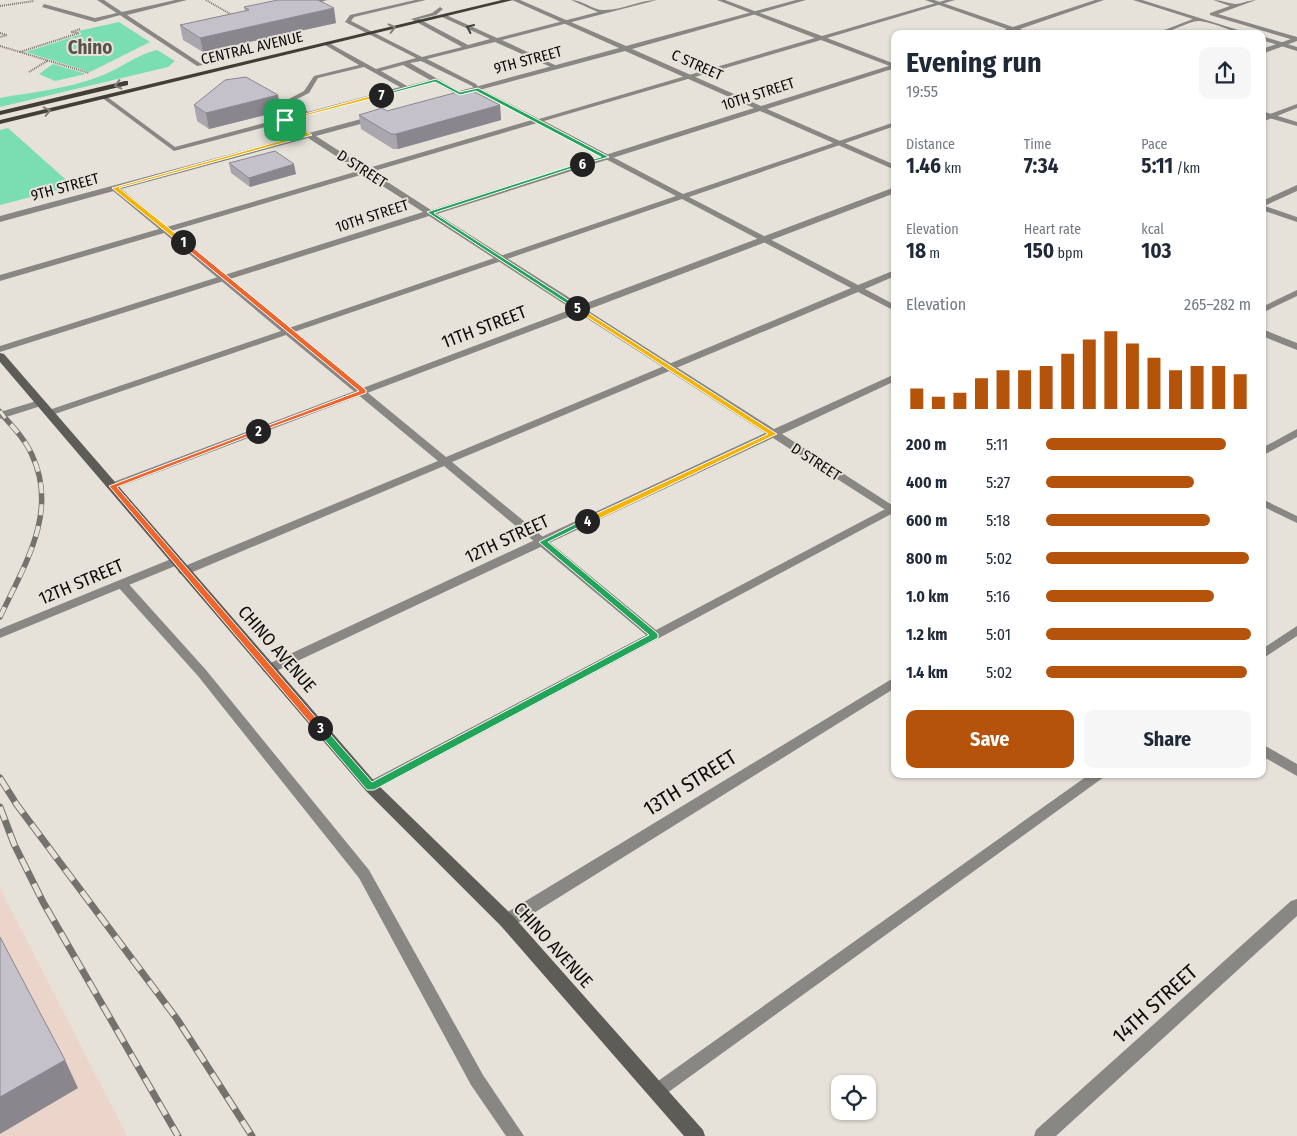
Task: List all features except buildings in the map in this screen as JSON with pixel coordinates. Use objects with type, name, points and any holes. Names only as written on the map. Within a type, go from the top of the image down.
[{"type":"main road","name":"CENTRAL AVENUE","points":[[0,122],[417,22],[478,0]]},
{"type":"main road","name":"CENTRAL AVENUE","points":[[320,37],[358,28],[510,0]]},
{"type":"main road","name":"CENTRAL AVENUE","points":[[0,113],[208,63]]},
{"type":"main road","points":[[127,92],[144,83],[198,70],[200,65]]},
{"type":"main road","name":"CHINO AVENUE","points":[[0,356],[371,787],[507,921],[696,1136]]},
{"type":"street","points":[[100,0],[200,65]]},
{"type":"street","points":[[121,14],[184,0]]},
{"type":"street","name":"C STREET","points":[[515,0],[891,166]]},
{"type":"street","name":"9TH STREET","points":[[450,96],[803,0]]},
{"type":"street","points":[[928,0],[1018,30]]},
{"type":"street","points":[[1008,30],[1101,0]]},
{"type":"street","points":[[1266,50],[1297,39]]},
{"type":"street","name":"10TH STREET","points":[[0,349],[891,67]]},
{"type":"street","name":"9TH STREET","points":[[0,219],[384,114]]},
{"type":"street","points":[[1266,114],[1297,124]]},
{"type":"street","name":"D STREET","points":[[309,135],[579,310],[891,508]]},
{"type":"street","points":[[1266,204],[1297,188]]},
{"type":"street","name":"11TH STREET","points":[[112,486],[891,192]]},
{"type":"street","points":[[1266,334],[1297,347]]},
{"type":"street","name":"12TH STREET","points":[[269,670],[891,379]]},
{"type":"street","points":[[0,416],[45,408]]},
{"type":"street","points":[[1266,451],[1297,432]]},
{"type":"street","name":"12TH STREET","points":[[0,634],[122,584],[180,566]]},
{"type":"street","name":"13TH STREET","points":[[507,921],[891,684]]},
{"type":"street","points":[[1266,752],[1297,771]]},
{"type":"street","name":"14TH STREET","points":[[1042,1136],[1297,906]]},
{"type":"lane","points":[[307,0],[312,3],[324,0]]},
{"type":"lane","points":[[423,0],[352,16],[348,22],[474,85],[476,89],[537,122],[891,306]]},
{"type":"lane","points":[[574,0],[604,12]]},
{"type":"lane","points":[[375,71],[654,0]]},
{"type":"lane","points":[[720,0],[891,65]]},
{"type":"lane","points":[[0,278],[952,0]]},
{"type":"lane","points":[[1136,0],[1235,30]]},
{"type":"lane","points":[[1216,0],[1236,6]]},
{"type":"lane","points":[[1168,30],[1253,0]]},
{"type":"lane","points":[[43,3],[96,20],[121,14]]},
{"type":"lane","points":[[442,12],[496,40],[555,67]]},
{"type":"lane","points":[[1212,14],[1297,39]]},
{"type":"lane","points":[[417,22],[467,47]]},
{"type":"lane","points":[[1266,39],[1297,49]]},
{"type":"lane","points":[[327,44],[406,88]]},
{"type":"lane","points":[[427,47],[440,54]]},
{"type":"lane","points":[[404,64],[460,94]]},
{"type":"lane","points":[[306,114],[290,100],[306,92],[316,77],[364,65]]},
{"type":"lane","points":[[104,97],[174,149],[436,80]]},
{"type":"lane","points":[[1266,118],[1297,106]]},
{"type":"lane","points":[[285,120],[309,135]]},
{"type":"lane","points":[[45,408],[289,332],[499,258],[682,198],[891,125]]},
{"type":"lane","points":[[115,188],[364,392],[445,462],[655,636]]},
{"type":"lane","points":[[1266,208],[1297,220]]},
{"type":"lane","points":[[180,566],[445,462],[668,367],[891,276]]},
{"type":"lane","points":[[1266,309],[1297,293]]},
{"type":"lane","points":[[1266,504],[1297,520]]},
{"type":"lane","points":[[371,787],[891,512]]},
{"type":"lane","points":[[122,584],[202,673],[364,874],[477,1080],[516,1136]]},
{"type":"lane","points":[[1266,652],[1297,630]]},
{"type":"lane","points":[[657,1091],[1093,778]]},
{"type":"path","points":[[206,0],[239,19]]},
{"type":"path","points":[[0,6],[43,3]]},
{"type":"path","points":[[20,52],[79,33],[72,32],[86,27]]},
{"type":"path","points":[[0,33],[7,35],[0,37]]},
{"type":"path","points":[[263,33],[278,42]]},
{"type":"path","points":[[0,46],[89,74]]},
{"type":"path","points":[[29,72],[48,61]]},
{"type":"shaded area","points":[[0,888],[127,1136],[0,1136]]},
{"type":"green space","points":[[119,22],[150,42],[90,72],[26,52],[82,34],[78,31]]},
{"type":"green space","points":[[157,50],[175,61],[168,67],[0,107],[0,98],[86,81],[106,74],[141,55]]},
{"type":"green space","points":[[53,64],[86,74],[55,81],[39,74]]},
{"type":"green space","points":[[8,128],[73,186],[0,205],[0,130]]},
{"type":"railway","points":[[0,411],[6,419]]},
{"type":"railway","points":[[0,617],[28,558],[40,518],[42,497],[39,476],[30,450],[5,418]]},
{"type":"railway","points":[[0,778],[17,805],[177,1019],[252,1136]]},
{"type":"railway","points":[[0,807],[14,844],[43,902],[178,1136]]},
{"type":"district","name":"Chino","points":[[90,47]]},
{"type":"route","points":[[436,80],[460,94],[476,89],[606,157],[429,212],[773,434],[543,542],[655,636],[371,787],[112,486],[364,392],[115,188],[309,135],[285,120],[436,80]]}]
